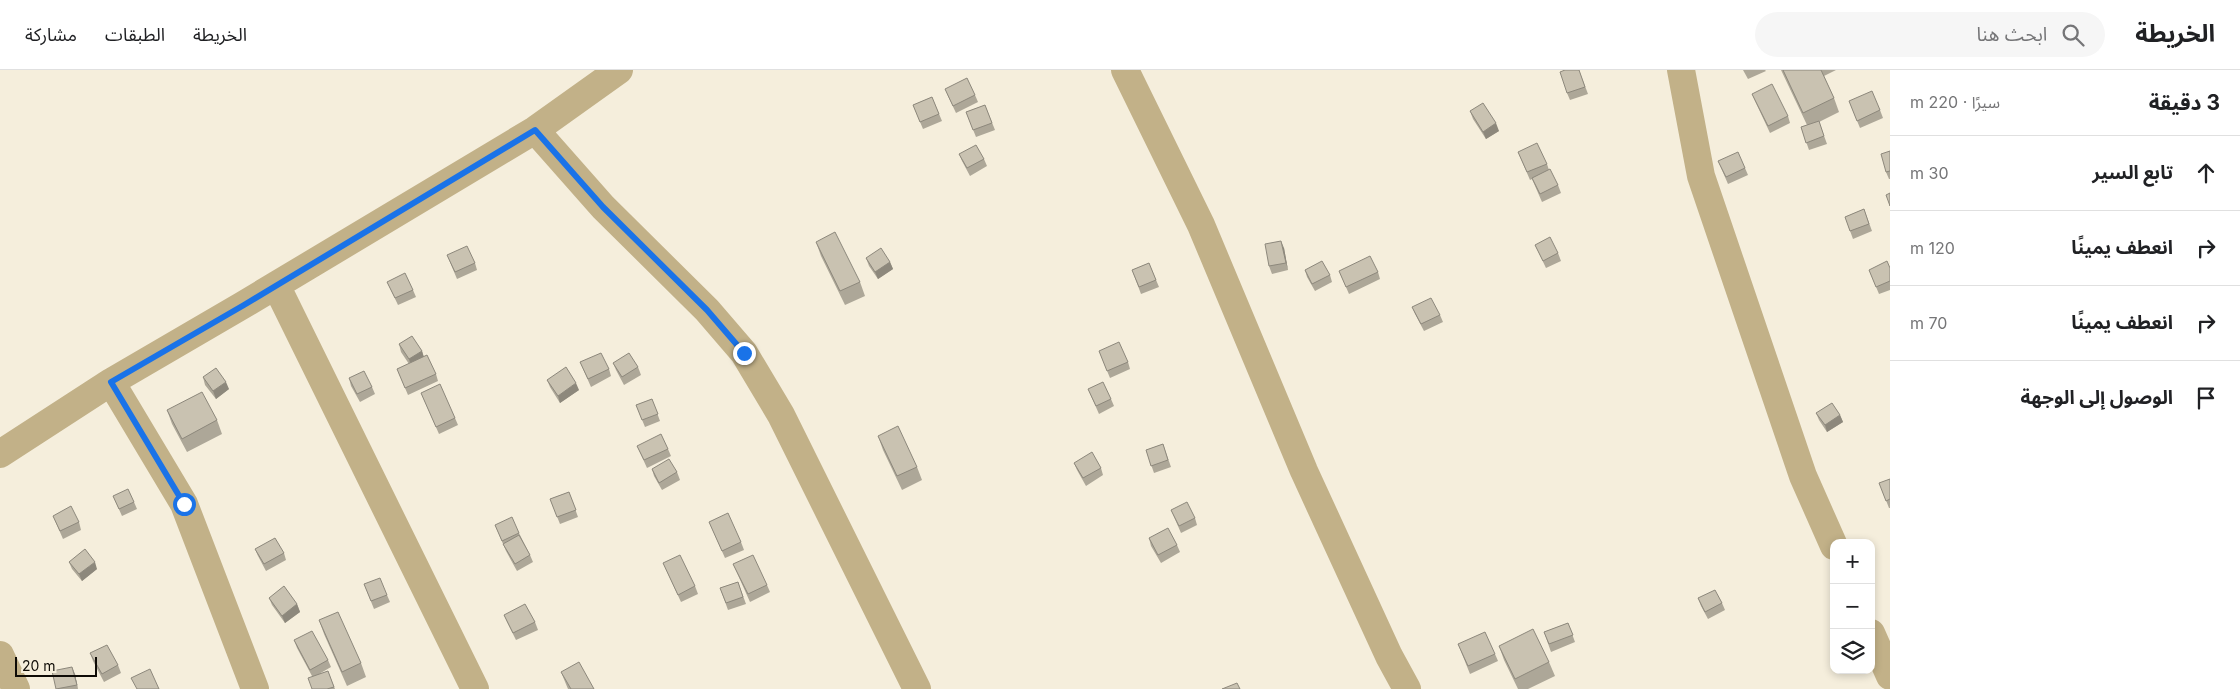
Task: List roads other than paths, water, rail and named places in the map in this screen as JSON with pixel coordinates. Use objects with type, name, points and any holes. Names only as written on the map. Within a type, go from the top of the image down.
[{"type":"street","points":[[0,454],[111,382],[276,286],[535,130],[620,70]]},
{"type":"street","points":[[1125,70],[1201,225],[1304,471],[1390,656],[1408,689]]},
{"type":"street","points":[[1680,70],[1701,176],[1803,476],[1831,539]]},
{"type":"street","points":[[535,130],[603,207],[707,310],[744,353],[781,415],[917,689]]},
{"type":"street","points":[[276,286],[475,689]]},
{"type":"street","points":[[111,382],[184,504],[255,689]]},
{"type":"street","points":[[1875,642],[1890,676]]},
{"type":"street","points":[[0,655],[16,689]]}]
